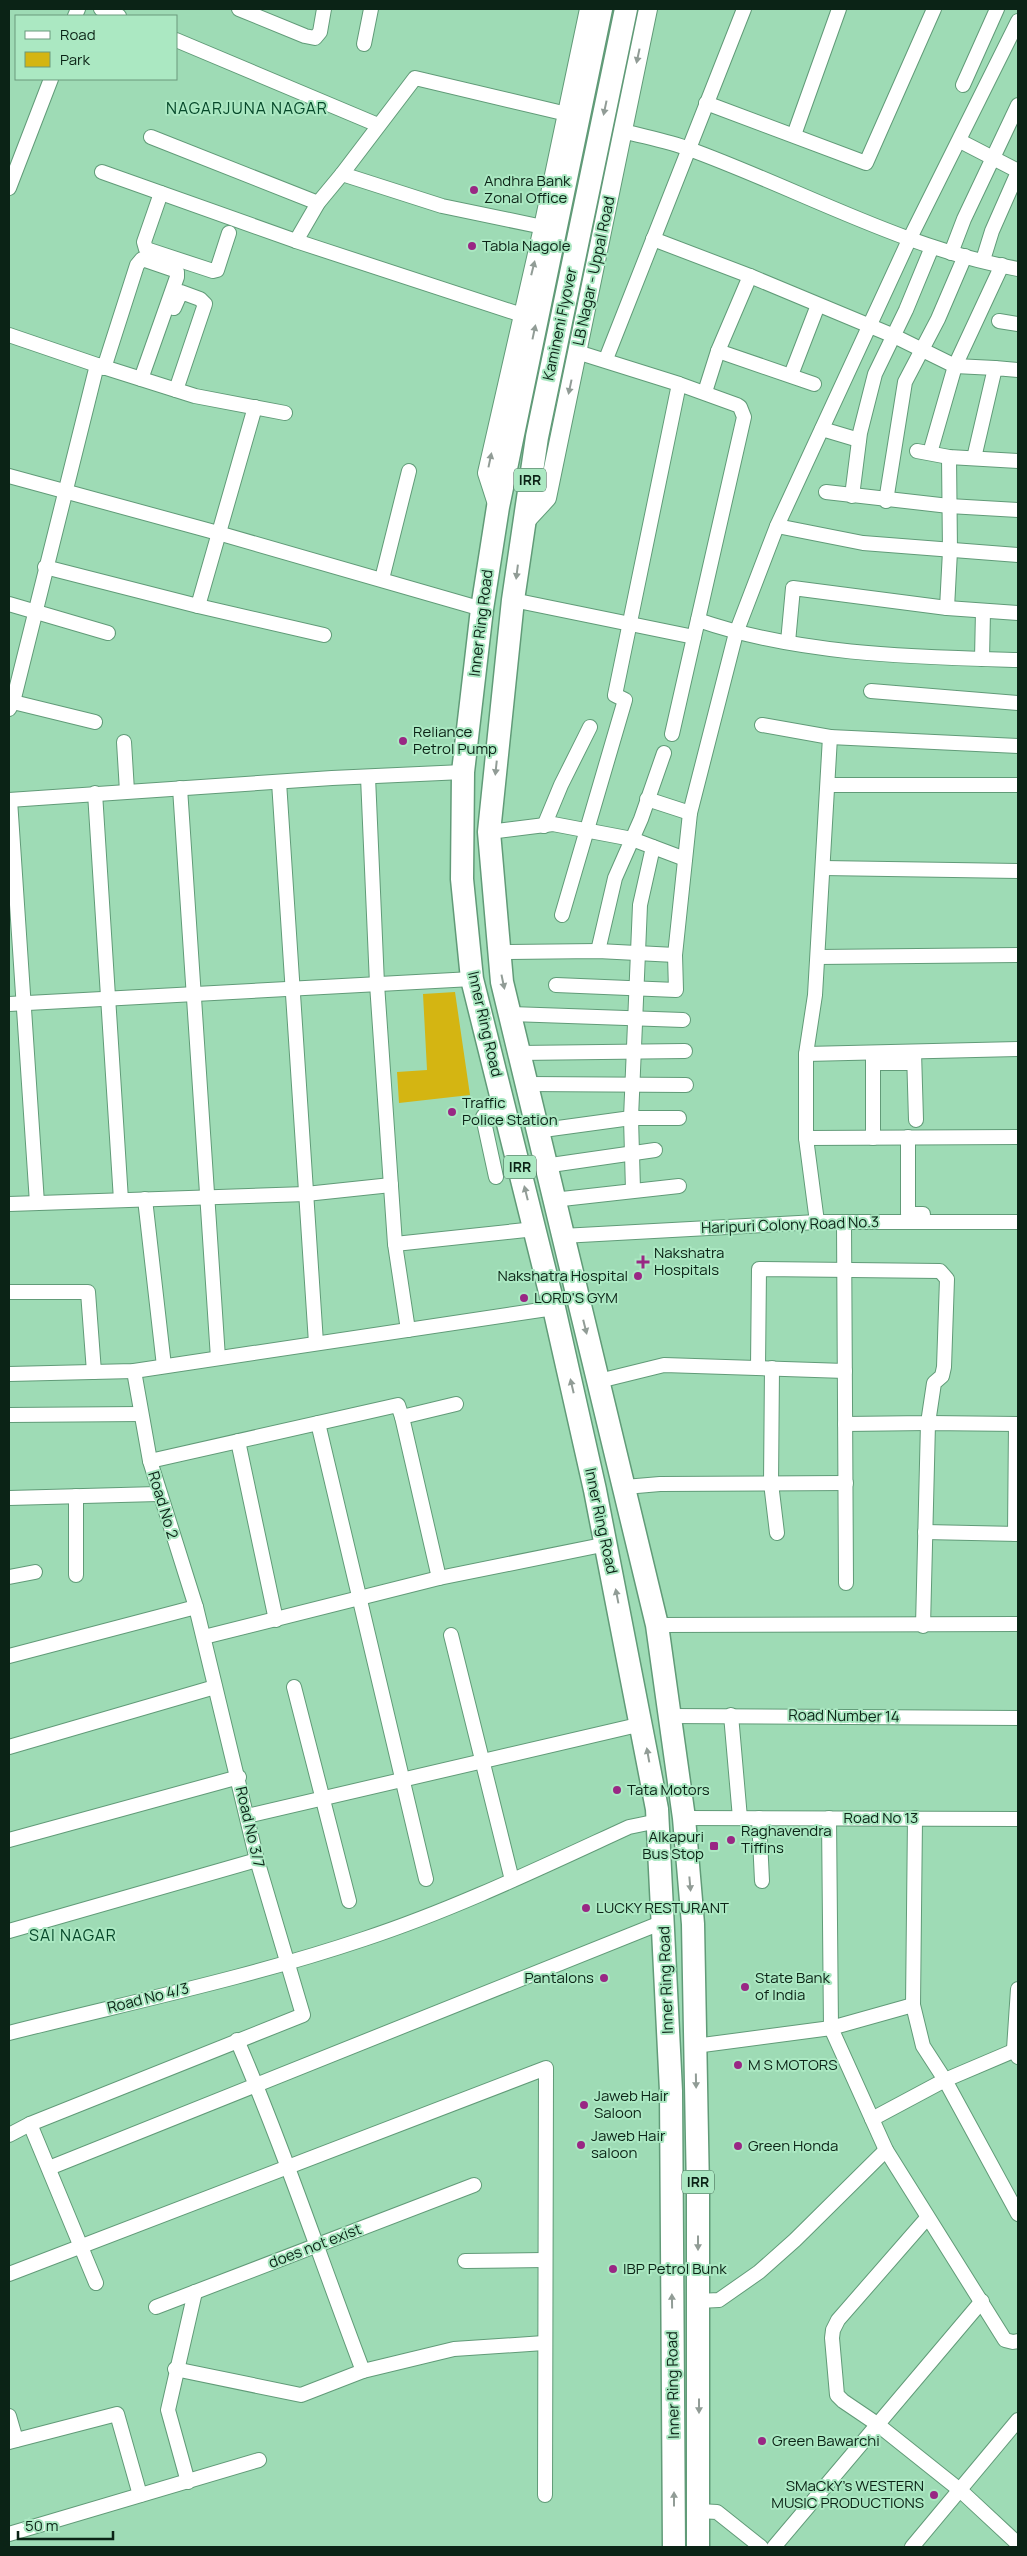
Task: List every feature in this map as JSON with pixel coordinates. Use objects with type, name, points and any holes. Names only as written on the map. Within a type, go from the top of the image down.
[{"type":"highway","name":"Kamineni Flyover","points":[[498,507],[601,9]]},
{"type":"highway","name":"Kamineni Flyover","points":[[523,524],[550,371],[626,9]]},
{"type":"highway","name":"Inner Ring Road","points":[[498,507],[482,609],[463,772],[462,879],[472,979],[554,1308],[607,1544],[642,1724],[658,1821],[670,2091],[674,2547]]},
{"type":"highway","name":"Inner Ring Road","points":[[523,524],[489,832],[499,952],[502,982],[527,1084],[544,1166],[625,1487],[657,1626],[684,1818],[693,1924],[698,2301],[698,2547]]},
{"type":"highway","points":[[578,1413],[596,1418],[603,1426],[610,1428]]},
{"type":"street","points":[[101,9],[116,15]]},
{"type":"street","points":[[240,9],[314,38],[320,32],[324,9]]},
{"type":"street","points":[[364,44],[371,9]]},
{"type":"street","points":[[498,507],[487,473],[543,227],[589,9]]},
{"type":"street","name":"LB Nagar - Uppal Road","points":[[523,524],[547,498],[648,9]]},
{"type":"street","points":[[606,359],[744,9]]},
{"type":"street","points":[[794,135],[839,9]]},
{"type":"street","points":[[706,103],[866,164],[934,9]]},
{"type":"street","points":[[963,86],[997,9]]},
{"type":"street","points":[[556,985],[676,990],[675,956],[690,813],[736,633],[777,526],[869,326],[909,240],[1018,23]]},
{"type":"street","points":[[178,41],[378,125]]},
{"type":"street","points":[[296,241],[318,203],[415,78],[567,114]]},
{"type":"street","points":[[9,188],[51,80]]},
{"type":"street","points":[[951,253],[1018,105]]},
{"type":"street","points":[[623,131],[688,148],[909,240],[951,253],[1013,266],[955,366],[923,452],[949,457],[1018,461]]},
{"type":"street","points":[[151,138],[318,203]]},
{"type":"street","points":[[960,141],[1018,171],[992,231],[983,260]]},
{"type":"street","points":[[102,172],[296,241],[522,314]]},
{"type":"street","points":[[342,174],[442,206],[543,227]]},
{"type":"street","points":[[162,193],[144,242],[146,250],[213,271],[217,270],[229,233]]},
{"type":"street","points":[[653,239],[750,276],[894,336],[955,366],[1018,370]]},
{"type":"street","points":[[852,496],[859,440],[875,374],[894,336],[932,247]]},
{"type":"street","points":[[886,501],[905,382],[921,348],[938,319],[965,256]]},
{"type":"street","points":[[95,722],[10,704],[64,491],[101,366],[137,265],[142,259],[177,272],[146,381]]},
{"type":"street","points":[[704,392],[718,351],[750,276]]},
{"type":"street","points":[[146,381],[177,297],[181,292],[200,299],[204,304],[176,390]]},
{"type":"street","points":[[791,375],[818,305]]},
{"type":"street","points":[[999,322],[1018,324]]},
{"type":"street","points":[[9,335],[60,346],[101,366],[195,396],[285,412]]},
{"type":"street","points":[[718,351],[814,384]]},
{"type":"street","points":[[577,352],[606,359],[704,392],[740,407],[744,417],[672,734]]},
{"type":"street","points":[[974,458],[995,368]]},
{"type":"street","points":[[562,915],[625,700],[616,695],[679,384]]},
{"type":"street","points":[[198,606],[255,407]]},
{"type":"street","points":[[822,428],[859,440]]},
{"type":"street","points":[[947,608],[950,551],[949,457]]},
{"type":"street","points":[[382,579],[409,471]]},
{"type":"street","points":[[9,476],[382,579],[482,609]]},
{"type":"street","points":[[826,492],[886,501],[1018,510]]},
{"type":"street","points":[[777,526],[864,543],[1018,555]]},
{"type":"street","points":[[45,567],[198,606],[324,635]]},
{"type":"street","points":[[788,642],[793,588],[947,608],[1018,613]]},
{"type":"street","points":[[514,600],[694,637]]},
{"type":"street","points":[[9,604],[108,632]]},
{"type":"street","points":[[982,659],[983,611]]},
{"type":"street","points":[[698,620],[736,633],[895,656],[1018,660]]},
{"type":"street","points":[[871,691],[1018,703]]},
{"type":"street","points":[[762,725],[830,737],[1018,746]]},
{"type":"street","points":[[544,826],[561,785],[590,727]]},
{"type":"street","points":[[817,1222],[806,1138],[806,1054],[815,995],[818,957],[829,785],[830,737]]},
{"type":"street","points":[[124,742],[127,791]]},
{"type":"street","points":[[598,951],[615,878],[632,839],[664,753]]},
{"type":"street","points":[[37,1203],[9,800],[127,791],[463,772]]},
{"type":"street","points":[[368,777],[377,984],[395,1244],[408,1330]]},
{"type":"street","points":[[280,782],[316,1343]]},
{"type":"street","points":[[829,785],[1018,784]]},
{"type":"street","points":[[180,788],[218,1358]]},
{"type":"street","points":[[95,793],[121,1200]]},
{"type":"street","points":[[647,799],[690,813]]},
{"type":"street","points":[[489,832],[553,824],[632,839],[685,859]]},
{"type":"street","points":[[633,1190],[631,1118],[640,905],[653,847]]},
{"type":"street","points":[[823,868],[1018,871]]},
{"type":"street","points":[[499,952],[598,951],[675,956]]},
{"type":"street","points":[[818,957],[1018,955]]},
{"type":"street","points":[[9,1004],[472,979]]},
{"type":"street","points":[[511,1014],[682,1020]]},
{"type":"street","points":[[806,1054],[873,1058],[914,1057],[1018,1049]]},
{"type":"street","points":[[519,1053],[685,1051]]},
{"type":"street","points":[[914,1057],[916,1120]]},
{"type":"street","points":[[873,1058],[873,1138]]},
{"type":"street","points":[[527,1084],[686,1085]]},
{"type":"street","points":[[496,1177],[483,1117],[488,1110],[504,1105]]},
{"type":"street","points":[[536,1131],[631,1118],[679,1118]]},
{"type":"street","points":[[806,1138],[1018,1137]]},
{"type":"street","points":[[908,1138],[908,1218],[947,1214]]},
{"type":"street","points":[[544,1166],[655,1150]]},
{"type":"street","points":[[9,1204],[306,1194],[391,1185]]},
{"type":"street","points":[[553,1200],[679,1186]]},
{"type":"street","points":[[145,1200],[164,1366]]},
{"type":"street","name":"Haripuri Colony Road No.3","points":[[562,1236],[908,1218],[1018,1222]]},
{"type":"street","points":[[844,1222],[846,1583]]},
{"type":"street","points":[[395,1244],[535,1229]]},
{"type":"street","points":[[777,1533],[771,1483],[759,1269],[845,1268],[940,1271],[945,1274],[947,1279],[944,1367],[942,1376],[934,1383],[928,1423],[923,1626]]},
{"type":"street","points":[[9,1292],[88,1292],[94,1372]]},
{"type":"street","points":[[9,1374],[134,1371],[554,1308]]},
{"type":"street","points":[[598,1381],[664,1365],[845,1371]]},
{"type":"street","name":"Road No 2","points":[[134,1371],[150,1461],[158,1494],[196,1607],[204,1637]]},
{"type":"street","points":[[150,1461],[398,1404],[439,1578]]},
{"type":"street","points":[[402,1417],[456,1404]]},
{"type":"street","points":[[9,1415],[141,1414]]},
{"type":"street","points":[[318,1423],[426,1879]]},
{"type":"street","points":[[845,1424],[1017,1424],[1017,1534],[925,1532]]},
{"type":"street","points":[[238,1441],[276,1620]]},
{"type":"street","points":[[625,1487],[660,1484],[846,1483]]},
{"type":"street","points":[[9,1498],[158,1494]]},
{"type":"street","points":[[76,1496],[76,1575]]},
{"type":"street","points":[[204,1637],[439,1578],[607,1544]]},
{"type":"street","points":[[9,1577],[35,1572]]},
{"type":"street","points":[[9,1656],[196,1607]]},
{"type":"street","points":[[657,1626],[1018,1624]]},
{"type":"street","points":[[451,1635],[484,1760],[512,1880]]},
{"type":"street","name":"Road No 3/7","points":[[204,1637],[239,1777],[257,1860],[302,2015],[237,2040]]},
{"type":"street","points":[[9,1747],[215,1687]]},
{"type":"street","points":[[294,1687],[349,1901]]},
{"type":"street","points":[[731,1715],[740,1818]]},
{"type":"street","name":"Road Number 14","points":[[670,1716],[1018,1718]]},
{"type":"street","points":[[247,1816],[642,1724]]},
{"type":"street","points":[[9,1840],[239,1777]]},
{"type":"street","name":"Road No 13","points":[[684,1818],[1018,1819]]},
{"type":"street","points":[[760,1818],[762,1881]]},
{"type":"street","points":[[829,1818],[831,2028],[886,2150],[1005,2340],[1018,2341]]},
{"type":"street","points":[[915,1818],[913,2004],[924,2046],[945,2080],[1018,2214]]},
{"type":"street","name":"Road No 4/3","points":[[9,2033],[287,1964],[439,1913],[629,1827],[658,1821]]},
{"type":"street","points":[[9,1931],[257,1860]]},
{"type":"street","points":[[49,2168],[663,1922]]},
{"type":"street","points":[[872,2119],[945,2080],[1017,2052],[1018,1989]]},
{"type":"street","points":[[695,2046],[831,2028],[913,2004]]},
{"type":"street","points":[[9,2135],[30,2124],[237,2040],[289,2167],[316,2246],[363,2371]]},
{"type":"street","points":[[9,2274],[546,2068],[544,2260],[545,2496]]},
{"type":"street","points":[[30,2124],[96,2283]]},
{"type":"street","points":[[698,2301],[719,2300],[759,2272],[796,2240],[886,2150]]},
{"type":"street","name":"does not exist","points":[[156,2307],[474,2185]]},
{"type":"street","points":[[927,2218],[838,2320],[833,2330],[834,2380],[837,2395],[877,2424],[961,2491],[1018,2544]]},
{"type":"street","points":[[465,2261],[544,2260]]},
{"type":"street","points":[[188,2482],[168,2410],[175,2369],[195,2292]]},
{"type":"street","points":[[774,2547],[982,2301]]},
{"type":"street","points":[[175,2369],[302,2394],[363,2371],[454,2349],[544,2343]]},
{"type":"street","points":[[9,2416],[12,2441],[117,2414],[140,2495]]},
{"type":"street","points":[[912,2547],[961,2491],[1018,2420]]},
{"type":"street","points":[[9,2534],[259,2460]]},
{"type":"street","points":[[699,2510],[716,2512],[761,2547]]},
{"type":"green space","points":[[455,992],[470,1095],[399,1103],[397,1072],[427,1070],[423,994]]},
{"type":"place","name":"Andhra Bank Zonal Office","points":[[474,190]]},
{"type":"place","name":"Tabla Nagole","points":[[472,246]]},
{"type":"place","name":"Reliance Petrol Pump","points":[[403,741]]},
{"type":"place","name":"Traffic Police Station","points":[[452,1112]]},
{"type":"place","name":"Nakshatra Hospitals","points":[[643,1262]]},
{"type":"place","name":"Nakshatra Hospital","points":[[638,1276]]},
{"type":"place","name":"LORD'S GYM","points":[[524,1298]]},
{"type":"place","name":"Tata Motors","points":[[617,1790]]},
{"type":"place","name":"Raghavendra Tiffins","points":[[731,1840]]},
{"type":"place","name":"Alkapuri Bus Stop","points":[[714,1846]]},
{"type":"place","name":"LUCKY RESTURANT","points":[[586,1908]]},
{"type":"place","name":"Pantalons","points":[[604,1978]]},
{"type":"place","name":"State Bank of India","points":[[745,1987]]},
{"type":"place","name":"M S MOTORS","points":[[738,2065]]},
{"type":"place","name":"Jaweb Hair Saloon","points":[[584,2105]]},
{"type":"place","name":"Jaweb Hair saloon","points":[[581,2145]]},
{"type":"place","name":"Green Honda","points":[[738,2146]]},
{"type":"place","name":"IBP Petrol Bunk","points":[[613,2269]]},
{"type":"place","name":"Green Bawarchi","points":[[762,2441]]},
{"type":"place","name":"SMaCkY's WESTERN MUSIC PRODUCTIONS","points":[[934,2495]]},
{"type":"district","name":"NAGARJUNA NAGAR","points":[[247,108]]},
{"type":"district","name":"SAI NAGAR","points":[[73,1935]]}]
